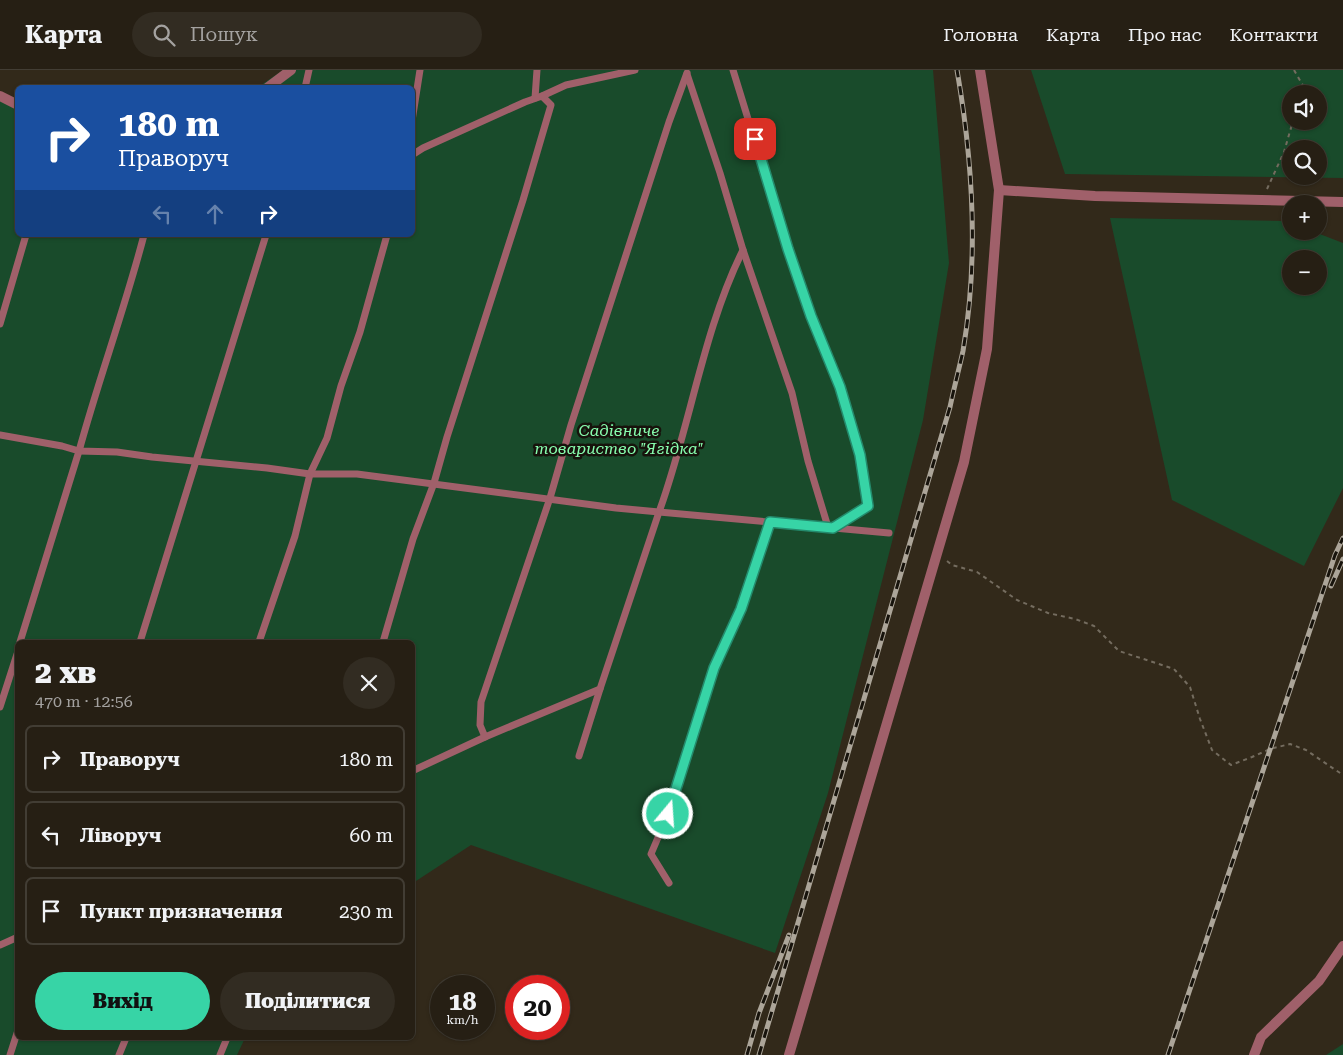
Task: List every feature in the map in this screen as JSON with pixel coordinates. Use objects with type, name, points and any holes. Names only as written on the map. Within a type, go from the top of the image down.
[{"type":"street","points":[[271,85],[291,70]]},
{"type":"street","points":[[789,1055],[964,462],[987,349],[999,190],[980,70]]},
{"type":"street","points":[[0,96],[15,104]]},
{"type":"street","points":[[999,190],[1095,196],[1343,202]]},
{"type":"street","points":[[1254,1055],[1261,1037],[1319,981],[1343,946]]},
{"type":"lane","points":[[306,85],[308,70]]},
{"type":"lane","points":[[415,102],[420,70]]},
{"type":"lane","points":[[537,70],[538,97]]},
{"type":"lane","points":[[415,153],[566,85],[635,70]]},
{"type":"lane","points":[[733,70],[788,249],[811,316],[840,387],[860,455],[868,506],[830,528]]},
{"type":"lane","points":[[687,72],[743,250],[792,393],[808,461],[830,528]]},
{"type":"lane","points":[[486,737],[480,725],[481,702],[550,498],[571,425],[668,122],[687,72]]},
{"type":"lane","points":[[385,640],[413,539],[434,483],[551,105],[538,97]]},
{"type":"lane","points":[[0,324],[25,237]]},
{"type":"lane","points":[[21,640],[93,400],[138,261],[144,237]]},
{"type":"lane","points":[[141,640],[265,237]]},
{"type":"lane","points":[[261,640],[295,536],[310,474],[327,438],[341,386],[360,332],[386,237]]},
{"type":"lane","points":[[579,756],[673,472],[710,336],[734,267],[743,250]]},
{"type":"lane","points":[[0,435],[62,446],[79,451],[117,452],[310,474],[357,474],[616,508],[889,533]]},
{"type":"lane","points":[[669,883],[652,854],[668,814],[714,668],[741,609],[770,522]]},
{"type":"lane","points":[[0,707],[15,660]]},
{"type":"lane","points":[[415,770],[486,737],[600,689]]},
{"type":"lane","points":[[0,945],[15,939]]},
{"type":"lane","points":[[10,1055],[15,1039]]},
{"type":"lane","points":[[118,1055],[125,1040]]},
{"type":"lane","points":[[220,1055],[226,1040]]},
{"type":"path","points":[[1294,70],[1303,85]]},
{"type":"path","points":[[1262,200],[1284,152],[1291,130]]},
{"type":"path","points":[[937,553],[952,565],[977,572],[1017,600],[1048,613],[1075,619],[1094,626],[1119,651],[1174,669],[1190,687],[1212,750],[1231,764],[1270,749],[1290,744],[1306,750],[1343,775]]},
{"type":"green space","name":"Садівниче товариство \"Ягідка\"","points":[[283,70],[933,70],[949,263],[923,420],[828,793],[775,953],[471,845],[415,882],[415,640],[15,640],[15,1040],[244,1040],[237,1055],[0,1055],[0,100],[15,109],[15,237],[415,237],[415,85],[261,85]]},
{"type":"green space","points":[[1031,70],[1343,70],[1343,178],[1327,178],[1327,140],[1282,140],[1282,177],[1065,174]]},
{"type":"green space","points":[[1110,218],[1282,221],[1282,240],[1327,240],[1327,237],[1343,243],[1343,488],[1304,566],[1172,500]]},
{"type":"green space","points":[[1343,1044],[1343,1055],[1326,1055]]},
{"type":"railway","points":[[759,1055],[950,407],[963,351],[971,281],[972,210],[967,140],[957,70]]},
{"type":"railway","points":[[1168,1055],[1335,555],[1343,538]]},
{"type":"railway","points":[[1331,586],[1343,559]]},
{"type":"railway","points":[[747,1055],[759,1013],[789,935]]},
{"type":"route","points":[[668,814],[714,668],[724,650],[741,609],[770,522],[833,528],[868,506],[860,455],[840,387],[811,316],[788,249],[755,139]]}]
